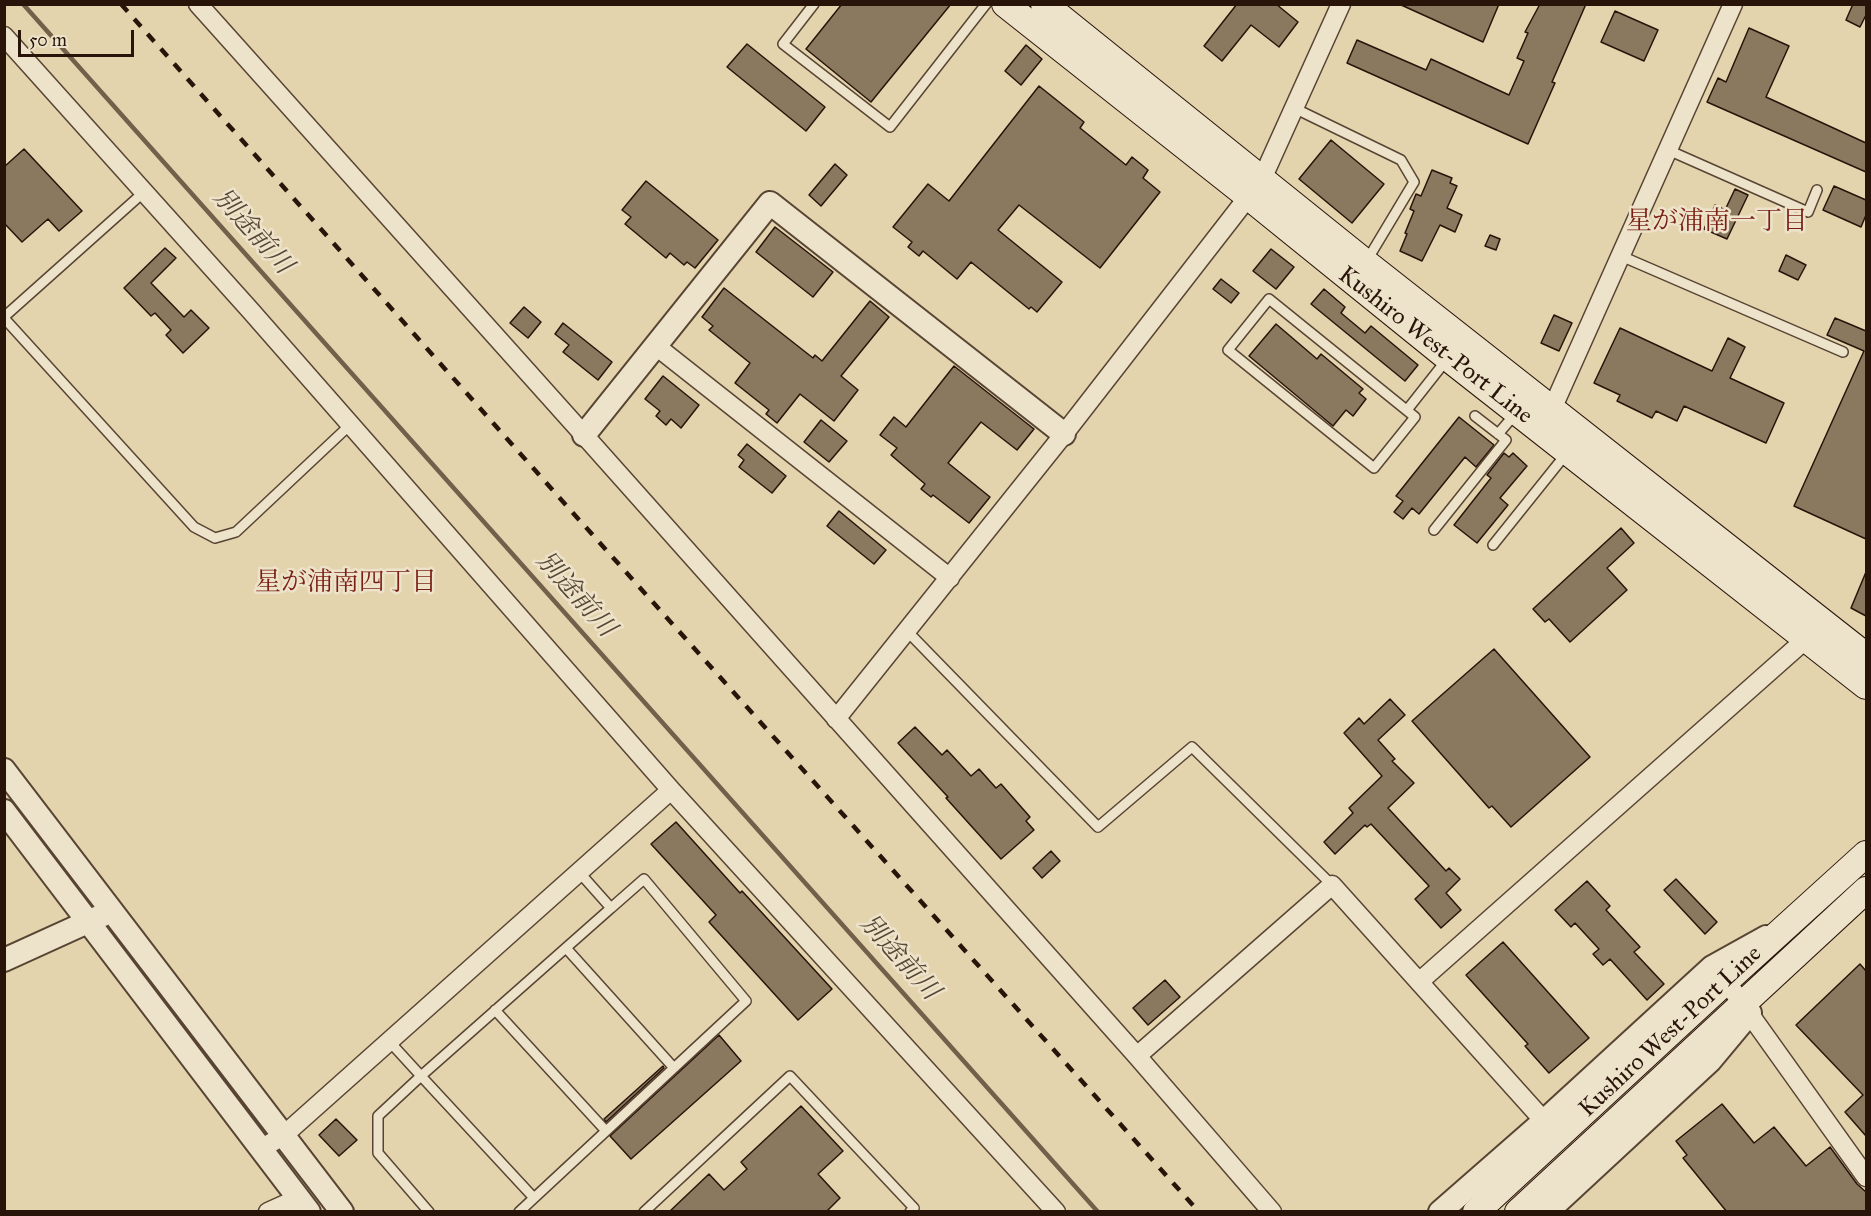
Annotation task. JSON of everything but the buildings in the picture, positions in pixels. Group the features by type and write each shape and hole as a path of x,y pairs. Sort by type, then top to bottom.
{"main road":[{"name":"Kushiro West-Port Line","path":"1005,4 1256,188 1366,263 1456,349"},
{"name":"Kushiro West-Port Line","path":"1050,6 1256,188 1456,349 1816,631 1866,686"},
{"name":"Kushiro West-Port Line","path":"1816,631 1866,656"},
{"name":"Kushiro West-Port Line","path":"1476,1212 1866,854"},
{"name":"Kushiro West-Port Line","path":"1518,1212 1746,1008 1866,890"}],"street":[{"path":"198,4 1137,1056 1272,1212"},
{"path":"836,719 1064,434 1256,188 1341,4"},
{"path":"1547,420 1733,4"},
{"path":"4,36 351,424 671,790 1056,1212"},
{"path":"584,435 770,203 1064,434"},
{"path":"656,346 950,578"},
{"path":"1419,982 1816,631"},
{"path":"4,770 342,1212"},
{"path":"261,1149 284,1135 671,790"},
{"path":"4,811 304,1205 268,1212"},
{"path":"1137,1056 1332,885 1544,1120"},
{"path":"4,960 112,910"},
{"path":"1440,1212 1712,967 1782,929"},
{"path":"1726,981 1866,1177"},
{"path":"1547,1212 1710,1061 1746,1008"}],"lane":[{"path":"814,4 783,44 890,128 986,4"},
{"path":"1294,108 1401,160 1414,182 1366,263"},
{"path":"1668,150 1808,212 1817,190"},
{"path":"144,192 4,317 194,527 215,538 236,532 351,424"},
{"path":"1621,256 1844,352"},
{"path":"1269,299 1407,410 1415,417 1374,468 1228,350 1269,299"},
{"path":"1407,410 1456,349"},
{"path":"1498,434 1525,402"},
{"path":"1434,530 1506,440 1475,416"},
{"path":"1493,545 1575,442"},
{"path":"907,631 1098,827 1192,747 1332,885"},
{"path":"579,872 610,908"},
{"path":"429,1212 378,1153 378,1116 644,879 746,1001 519,1212"},
{"path":"566,948 674,1068"},
{"path":"495,1010 606,1131"},
{"path":"389,1041 534,1198"},
{"path":"644,1212 790,1076 914,1208 910,1212"}],"waterway":[{"name":"別途前川","path":"23,4 1098,1212"}],"railway":[{"path":"121,4 1199,1212"}],"district":[{"name":"星が浦南一丁目","path":"1717,223"},
{"name":"星が浦南四丁目","path":"346,584"}]}
